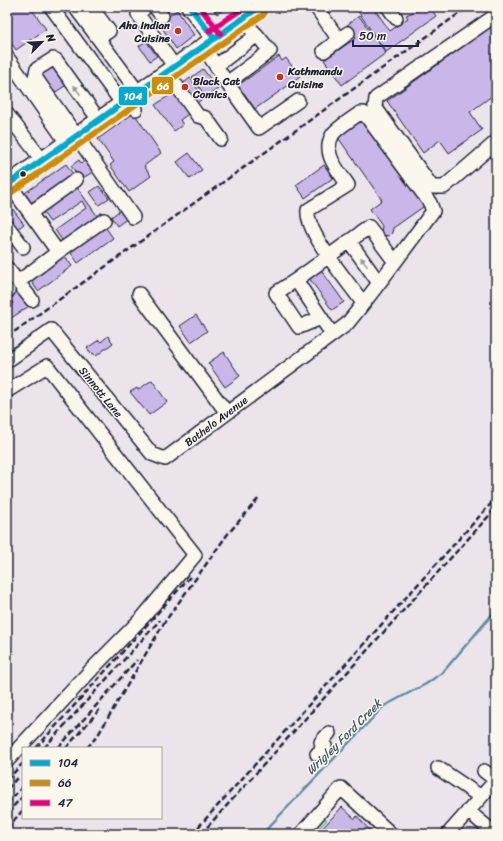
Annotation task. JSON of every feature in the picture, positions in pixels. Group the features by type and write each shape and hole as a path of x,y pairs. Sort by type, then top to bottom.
{"main road":[{"path":"190,7 208,42"},
{"path":"9,182 99,120 131,101 171,69 259,7"}],"street":[{"path":"51,7 131,101"},
{"path":"75,7 98,38 131,101"},
{"path":"91,7 109,31 98,38"},
{"path":"146,7 138,14 198,116 206,118 221,139"},
{"path":"316,7 344,37 324,51"},
{"path":"388,7 396,18"},
{"path":"496,15 376,98 375,107 432,187 444,187 496,142"},
{"path":"227,83 270,51 241,19"},
{"path":"216,66 257,35"},
{"path":"208,42 216,66 259,128 298,101"},
{"path":"7,56 75,137 136,215"},
{"path":"75,137 36,77 37,69 52,59 56,60 99,120"},
{"name":"Bothelo Avenue","path":"152,454 165,459 347,324 433,211 430,203 364,113 360,113 333,134 329,147 329,158 348,185 308,210 307,218 312,230 329,256"},
{"path":"7,114 42,160"},
{"path":"30,213 76,180"},
{"path":"9,182 58,252"},
{"path":"11,288 58,252 104,220"},
{"path":"7,226 23,247"},
{"path":"321,318 299,327 276,293 369,227 395,262"},
{"path":"349,241 379,283"},
{"path":"329,256 363,303"},
{"path":"7,268 11,288 32,300"},
{"path":"296,280 332,334"},
{"path":"139,294 227,413"},
{"name":"Sinnott Lane","path":"7,361 50,330 152,454"},
{"path":"7,391 47,366 195,555 144,616 93,668 7,761"},
{"path":"317,754 325,746 321,742 329,733"},
{"path":"438,768 481,797"},
{"path":"448,834 496,780 484,771"},
{"path":"301,834 341,788 392,834"},
{"path":"468,811 493,832"}],"green space":[{"path":"317,811 327,820 313,834 304,825"}],"building":[{"path":"7,7 30,7 46,29 16,50 7,37"},
{"path":"212,7 227,7 217,14"},
{"path":"355,7 373,7 390,31 408,18 406,15 418,10 416,7 430,7 436,16 386,52"},
{"path":"177,10 194,35 176,49 159,23"},
{"path":"359,16 386,53 342,85 324,60 356,38 347,25"},
{"path":"496,23 496,93 470,112 482,130 449,153 440,140 423,153 387,101"},
{"path":"146,41 157,56 150,61 139,46"},
{"path":"279,56 282,61 286,58 300,77 255,109 244,93 241,95 236,87"},
{"path":"54,64 68,84 51,95 38,76"},
{"path":"203,69 218,89 206,97 192,77"},
{"path":"190,78 204,98 194,105 180,86"},
{"path":"176,91 191,112 180,120 183,125 174,131 155,105"},
{"path":"134,113 161,153 144,166 151,176 129,192 110,165 114,162 98,139"},
{"path":"363,117 426,205 393,228 392,233 389,236 383,235 381,232 382,226 370,209 382,200 337,136"},
{"path":"189,153 202,170 190,179 177,162"},
{"path":"90,158 98,169 81,179 71,166 79,160 81,163"},
{"path":"66,164 73,174 31,203 25,193"},
{"path":"324,165 333,178 305,198 296,185"},
{"path":"76,186 98,217 64,243 55,230 86,208 82,201 50,222 41,210"},
{"path":"99,186 109,198 99,205 90,192"},
{"path":"12,208 24,224 16,230 7,218 7,211"},
{"path":"122,209 128,218 117,226 111,217"},
{"path":"104,225 113,238 78,263 69,250"},
{"path":"63,254 72,266 38,291 29,278"},
{"path":"321,270 344,302 332,310 309,278"},
{"path":"17,289 29,306 7,321 7,307 13,303 7,295"},
{"path":"196,315 207,331 191,342 180,326"},
{"path":"108,336 113,343 96,356 93,353 91,354 87,348 99,340 101,342"},
{"path":"224,352 240,376 225,387 208,363"},
{"path":"152,380 167,402 149,415 130,392 137,388 138,390"},
{"path":"342,807 355,819 357,816 373,834 317,834"}],"waterway":[{"name":"Wrigley Ford Creek","path":"262,834 384,706 426,684 443,672 496,610"}],"railway":[{"path":"7,337 468,7"},
{"path":"192,834 496,498"},
{"path":"88,747 98,735 164,623 227,535 258,499"},
{"path":"201,834 496,508"},
{"path":"37,747 190,577"},
{"path":"45,747 160,620"},
{"path":"59,747 137,660"},
{"path":"67,747 100,709"},
{"path":"7,780 22,764"},
{"path":"7,789 18,777"},
{"path":"7,804 22,787"},
{"path":"7,813 22,797"},
{"path":"7,828 22,811"}],"transit line":[{"name":"104","path":"190,7 214,38"},
{"name":"47","path":"200,7 220,33"},
{"name":"47","path":"209,31 245,7"},
{"name":"104","path":"7,185 259,7"},
{"name":"66","path":"12,192 264,14"}],"place":[{"name":"Aha Indian Cuisine","path":"178,31"},
{"name":"Kathmandu Cuisine","path":"280,77"},
{"name":"Black Cat Comics","path":"185,87"}]}
